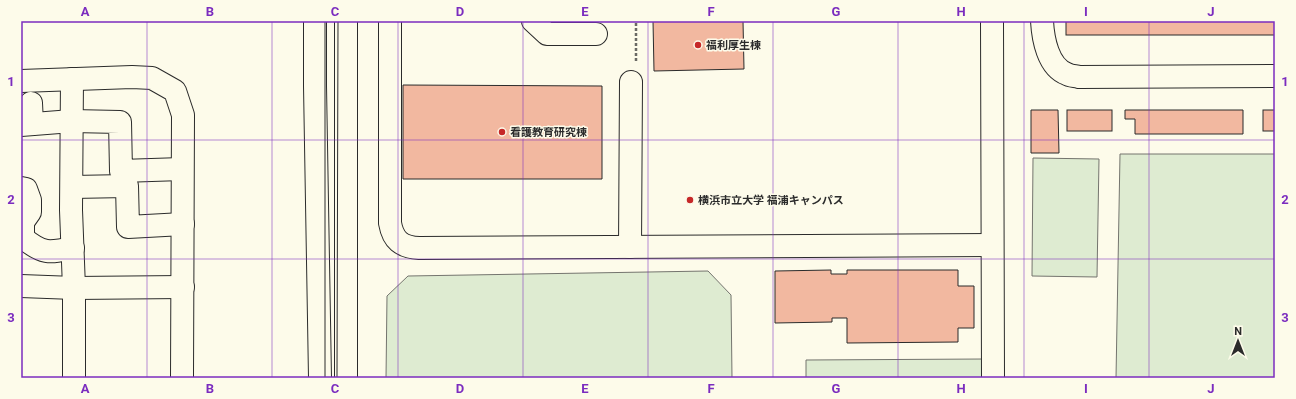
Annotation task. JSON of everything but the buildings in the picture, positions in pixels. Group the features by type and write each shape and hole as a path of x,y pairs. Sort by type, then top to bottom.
{"street":[{"path":"314,21 320,378"},
{"path":"346,21 346,378"},
{"path":"390,21 390,223 394,236 398,241 411,248 992,245"},
{"path":"533,21 547,34 596,34"},
{"path":"992,21 993,378"},
{"path":"1042,21 1046,46 1053,64 1065,74 1079,77 1275,76"},
{"path":"21,80 132,77 152,78 175,91 182,115 182,378"},
{"path":"72,79 71,210 74,288 74,378"},
{"path":"630,247 631,82"},
{"path":"31,102 27,124 72,121 120,122 121,171 182,169"},
{"path":"72,187 127,186 128,227 183,224"},
{"path":"21,188 26,189 30,200 30,212 23,222 23,238 35,248 52,252 73,248"},
{"path":"21,286 74,288 183,287"}],"path":[{"path":"631,82 636,72 636,21"}],"green space":[{"path":"1120,154 1275,154 1275,378 1116,378"},
{"path":"1033,158 1099,159 1097,277 1032,276"},
{"path":"708,271 731,295 732,378 386,378 387,296 408,276"},
{"path":"983,359 983,378 806,378 806,360"}],"tram line":[{"path":"325,21 325,378"},
{"path":"337,378 338,21"}],"place":[{"name":"福利厚生棟","path":"698,45"},
{"name":"看護教育研究棟","path":"502,132"},
{"name":"横浜市立大学 福浦キャンパス","path":"690,200"}]}
